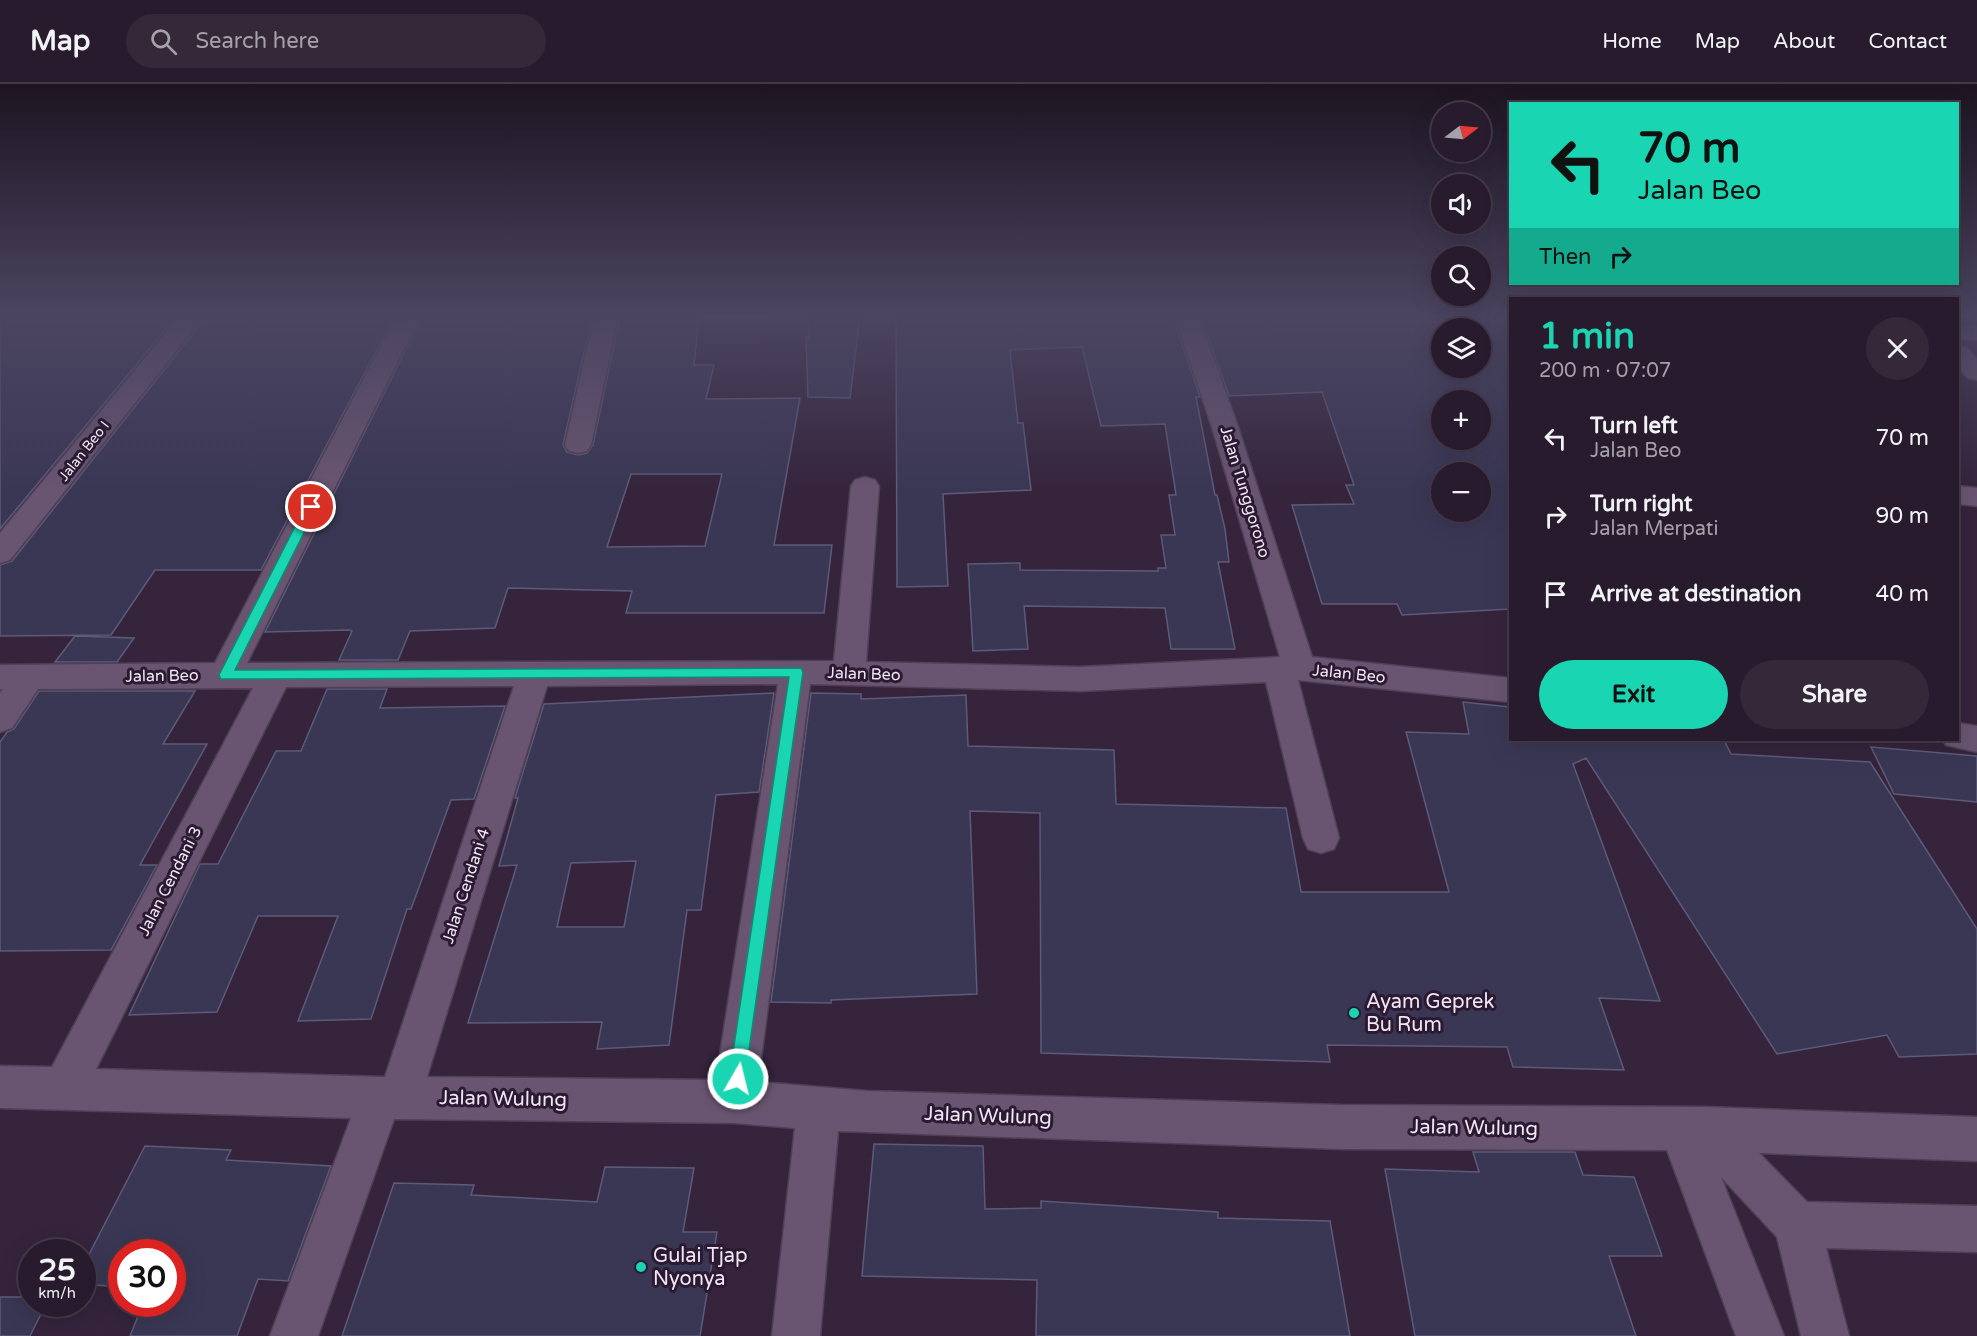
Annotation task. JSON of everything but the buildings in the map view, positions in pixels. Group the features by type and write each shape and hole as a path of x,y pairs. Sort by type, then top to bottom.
{"street":[{"name":"Jalan Beo I","path":"0,553 144,375"},
{"path":"225,675 378,375"},
{"path":"578,445 593,375"},
{"name":"Jalan Tunggorono","path":"1207,375 1225,427 1289,669 1321,838"},
{"path":"849,674 865,486"},
{"path":"1959,495 1977,496"},
{"name":"Jalan Beo","path":"14,677 796,672 1080,679 1289,669 1509,690"},
{"path":"734,1102 796,672"},
{"name":"Jalan Cendani 3","path":"64,1088 276,675"},
{"name":"Jalan Cendani 4","path":"294,1336 390,1098 534,675"},
{"path":"0,719 14,677"},
{"path":"1959,736 1977,739"},
{"name":"Jalan Wulung","path":"0,1087 390,1098 734,1102 867,1112 1318,1126 1694,1130 1977,1139"},
{"path":"796,1336 819,1107"},
{"path":"1694,1130 1797,1225 1825,1336"},
{"path":"1694,1130 1760,1336"},
{"path":"1797,1225 1977,1229"}],"place":[{"name":"Ayam Geprek Bu Rum","path":"1354,1013"},
{"name":"Gulai Tjap Nyonya","path":"641,1267"}],"route":[{"path":"311,507 225,675 796,672 738,1079"}]}
